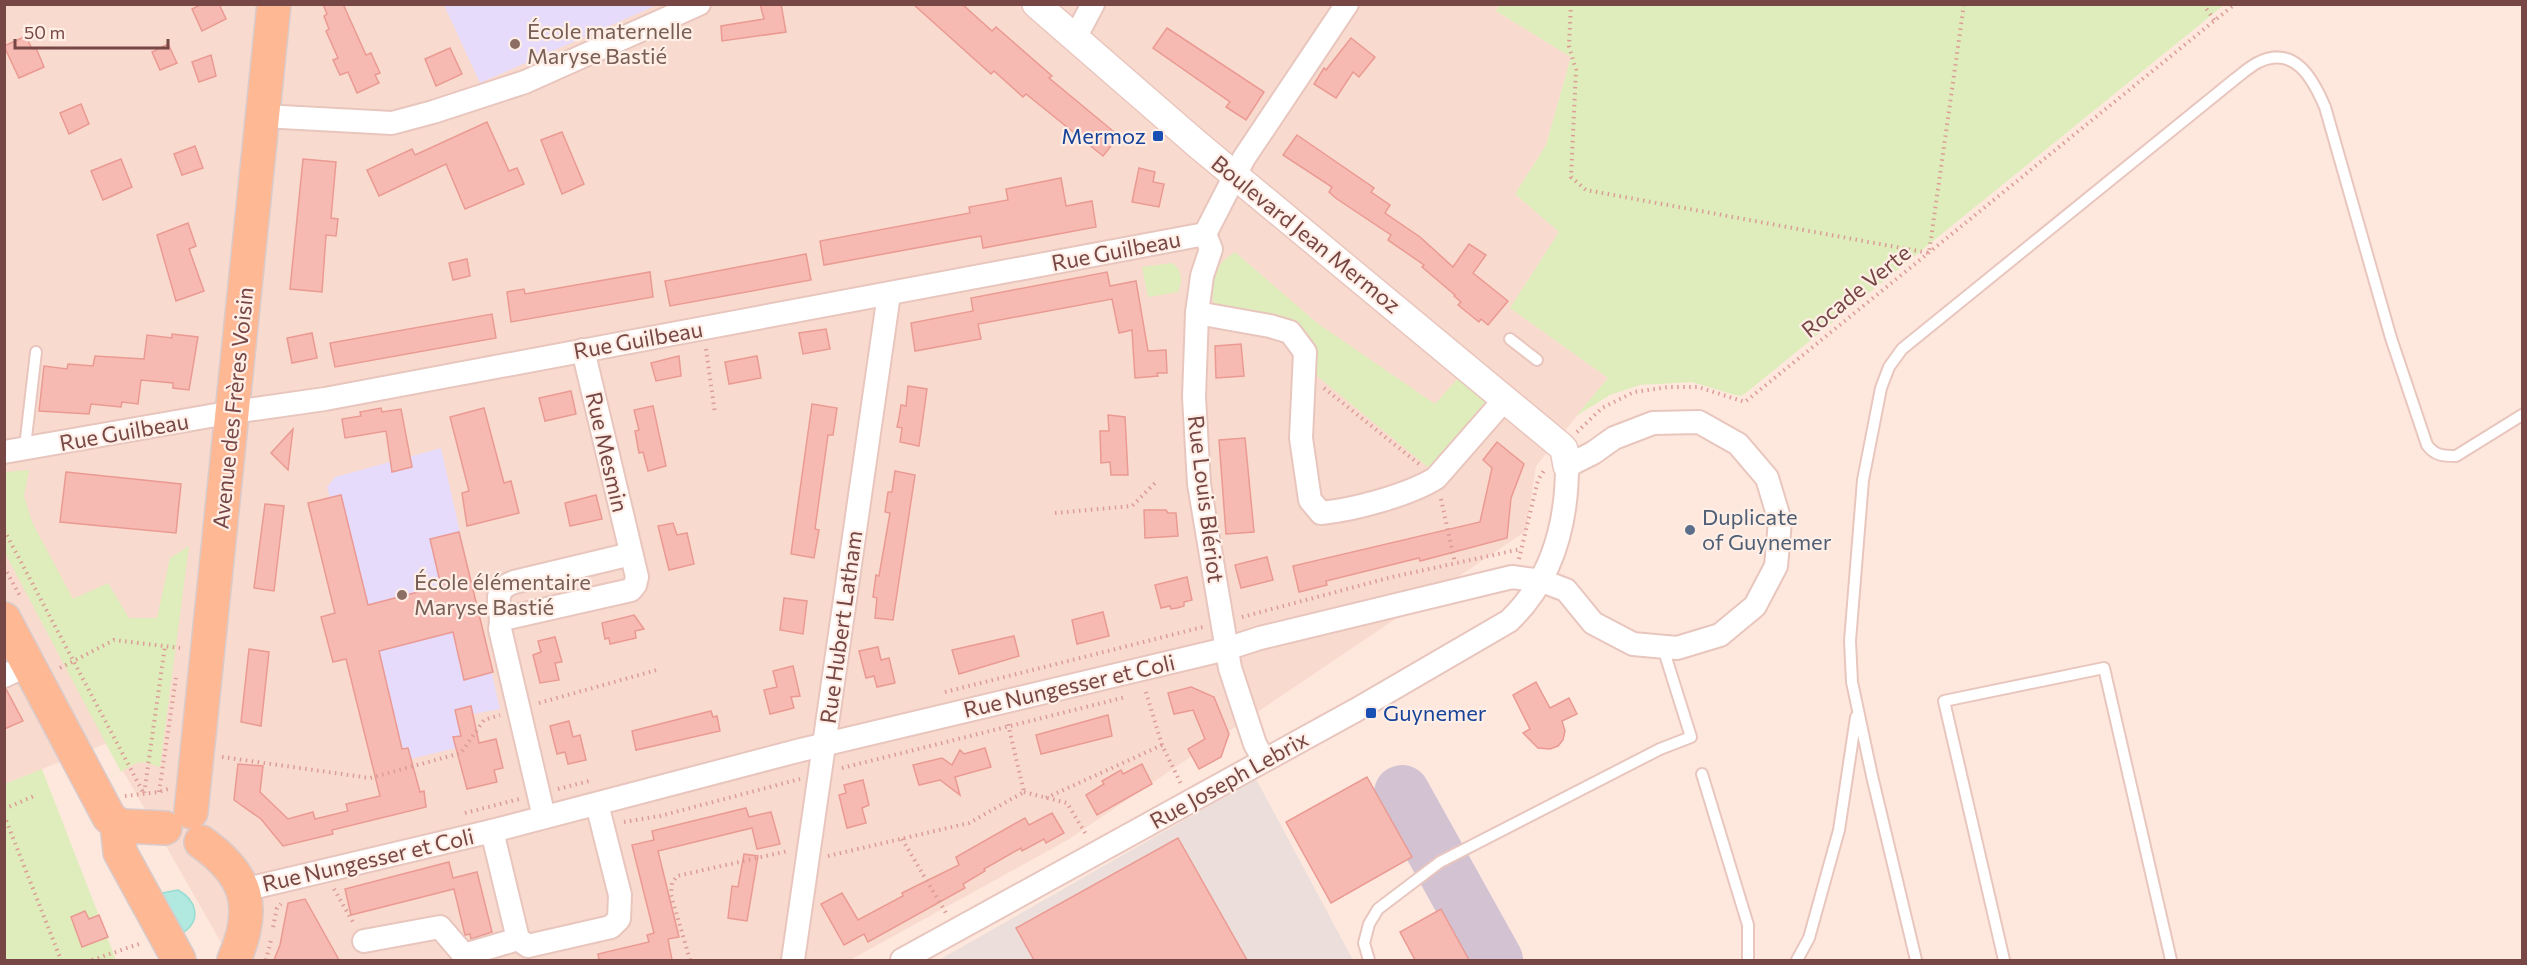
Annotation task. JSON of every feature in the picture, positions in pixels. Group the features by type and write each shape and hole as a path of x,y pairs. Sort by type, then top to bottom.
{"main road":[{"name":"Avenue des Frères Voisin","path":"186,827 233,412 274,4"},
{"path":"4,619 109,817 117,824 132,828 186,827 227,862 243,890 247,916 244,934 234,960"},
{"path":"117,824 120,852 172,947"}],"street":[{"path":"263,116 392,123 525,82 699,4"},
{"name":"Boulevard Jean Mermoz","path":"1036,4 1235,176 1506,398 1564,456"},
{"path":"1075,38 1093,4"},
{"name":"Rue Guilbeau","path":"4,452 233,412 325,399 1205,234 1244,158 1347,4"},
{"name":"Rue Louis Blériot","path":"1205,234 1210,249 1202,276 1197,313 1195,441 1206,535 1223,619 1226,649 1255,744 1264,760"},
{"name":"Rue Hubert Latham","path":"793,960 889,294"},
{"path":"1197,313 1270,326 1290,332 1305,352 1302,438 1310,500 1321,513 1340,511 1423,486 1436,478 1506,398"},
{"name":"Rue Mesmin","path":"503,619 631,590 635,585 637,577 583,350"},
{"name":"Rue Nungesser et Coli","path":"243,890 492,831 824,746 1512,577 1542,581 1566,590 1593,623 1633,644 1663,648 1677,648 1720,634 1755,606 1776,566 1780,521 1767,478 1738,444 1699,422 1653,423 1614,438 1593,453 1564,456"},
{"name":"Rue Joseph Lebrix","path":"902,960 1356,710 1509,621 1528,603 1542,581 1562,519 1567,491 1564,456"},
{"path":"544,817 500,629 503,619 498,600 503,586 631,554"},
{"path":"364,941 440,927 464,955 518,939 528,946 611,927 619,919 620,895 597,804"},
{"name":"Rue Nungesser et Coli","path":"492,831 518,939"}],"lane":[{"path":"1916,960 1852,682 1850,641 1863,480 1881,388 1889,367 1902,349 2258,62 2282,58 2302,67 2314,82 2325,107 2391,338 2427,445 2432,452 2445,456 2457,456 2523,415"},
{"path":"1510,339 1537,360"},
{"path":"27,448 26,438 36,352"},
{"path":"1369,960 1364,943 1369,924 1378,909 1448,856 1660,749 1691,737 1663,648"},
{"path":"2004,960 1944,701 2104,668 2171,960"},
{"path":"1797,960 1809,938 1839,830 1858,709"},
{"path":"1702,774 1748,925 1748,960"}],"path":[{"path":"1571,4 1569,46 1576,70 1571,177 1586,190 1929,253 1964,4"},
{"path":"2203,4 2215,21"},
{"name":"Rocade Verte","path":"1521,549 1538,480 1564,456 1602,408 1634,392 1669,387 1698,387 1745,402 2235,4"},
{"path":"703,328 715,414"},
{"path":"1305,373 1436,478 1455,563"},
{"path":"1055,513 1132,506 1156,482"},
{"path":"4,530 144,794 165,646"},
{"path":"31,669 74,660 114,640 180,648"},
{"path":"220,757 370,778 460,753 484,720 657,670"},
{"path":"1146,692 1162,745 1190,801"},
{"path":"1009,726 1024,792"},
{"path":"1046,798 1162,745"},
{"path":"690,960 671,895 672,883 677,876 902,839 969,823 1024,792 1067,803 1096,853"},
{"path":"4,809 34,796"},
{"path":"4,815 61,960"},
{"path":"902,839 957,930"},
{"path":"329,880 364,941"},
{"path":"266,960 277,908 285,899"},
{"path":"92,960 172,947"}],"shaded area":[{"path":"1499,4 1496,11 1571,57 1546,145 1515,194 1559,232 1510,308 1608,378 1536,466 1526,531 1066,841 850,960 231,960 107,743 5,784 5,5"},
{"name":"École maternelle Maryse Bastié","path":"444,5 657,5 480,83"},
{"name":"École élémentaire Maryse Bastié","path":"441,448 500,709 473,714 460,747 373,768 346,659 333,662 321,617 335,612 308,503 330,498 327,487 335,477"},
{"path":"1256,779 1353,960 939,960"}],"green space":[{"path":"1499,4 2224,5 1741,396 1692,382 1640,385 1610,395 1576,416 1608,378 1510,308 1559,232 1515,194 1546,145 1571,57 1496,11"},
{"path":"1235,252 1317,323 1435,404 1460,376 1485,398 1485,407 1440,464 1436,461 1429,468 1311,371 1309,343 1299,327 1292,323 1217,308 1212,293 1215,275 1221,263"},
{"path":"1172,263 1181,276 1178,292 1148,297 1142,267"},
{"path":"29,470 24,496 32,522 73,599 108,583 129,618 157,618 170,558 189,546 160,767 139,763 121,772 5,553 5,472"},
{"path":"42,769 116,960 5,960 5,784"}],"water":[{"path":"178,890 189,899 195,910 190,927 184,932 162,893"}],"building":[{"path":"202,4 219,4 226,19 202,31 192,9"},
{"path":"323,4 343,4 366,55 371,53 380,73 375,75 379,83 357,93 348,72 340,75 333,60 338,58 326,31 329,29 324,16 327,14"},
{"path":"760,4 781,4 786,32 722,41 721,26 764,19"},
{"path":"913,4 962,4 992,31 996,27 1052,76 1049,78 1119,136 1103,156 1026,94 1023,97 994,71 991,74"},
{"path":"1167,28 1264,92 1246,120 1226,107 1230,102 1153,48"},
{"path":"26,36 32,49 36,48 44,67 19,78 4,46"},
{"path":"1351,38 1375,57 1359,77 1353,72 1336,98 1314,84 1324,68 1326,70"},
{"path":"168,44 177,63 160,70 152,52"},
{"path":"450,48 462,74 436,86 425,59"},
{"path":"211,55 216,76 199,82 192,62"},
{"path":"81,104 89,124 69,134 60,113"},
{"path":"487,122 509,171 517,168 524,184 465,209 446,164 379,196 367,170 412,149 415,155"},
{"path":"562,132 584,184 562,194 541,140"},
{"path":"1297,135 1374,188 1371,192 1390,205 1385,213 1420,237 1453,267 1469,244 1486,255 1473,273 1508,301 1488,325 1481,319 1479,322 1458,305 1461,302 1422,267 1424,265 1388,240 1391,235 1337,199 1329,192 1332,187 1283,155"},
{"path":"195,146 203,168 182,175 174,154"},
{"path":"121,159 132,187 103,200 91,171"},
{"path":"303,159 336,162 331,218 338,219 336,236 326,235 322,292 290,289"},
{"path":"1139,168 1155,172 1153,182 1164,184 1159,207 1132,202"},
{"path":"1061,178 1066,206 1092,201 1096,227 983,248 981,236 824,265 820,241 970,213 969,207 1008,200 1006,189"},
{"path":"188,223 196,246 189,249 204,291 176,301 157,235"},
{"path":"806,254 811,280 670,306 665,281"},
{"path":"467,259 470,276 453,280 449,263"},
{"path":"650,272 653,297 511,322 507,292 524,289 525,294"},
{"path":"1107,272 1110,286 1136,281 1148,351 1166,350 1167,373 1135,378 1132,330 1119,333 1112,299 978,324 981,339 915,351 911,323 973,311 971,298"},
{"path":"492,314 496,338 335,367 330,343"},
{"path":"826,329 830,349 803,354 799,333"},
{"path":"312,333 317,358 292,363 287,338"},
{"path":"172,334 198,337 189,390 173,388 173,383 141,380 138,404 122,402 121,407 91,404 89,414 39,411 44,366 67,369 68,364 93,366 95,356 144,359 147,335 172,338"},
{"path":"1241,344 1244,376 1216,378 1215,346"},
{"path":"679,356 681,376 656,381 651,363"},
{"path":"757,356 761,378 729,384 725,362"},
{"path":"908,386 927,389 919,446 900,442 902,428 897,427 901,405 906,406"},
{"path":"571,391 576,414 545,421 539,398"},
{"path":"812,404 837,408 833,435 828,435 815,529 819,530 814,558 791,554"},
{"path":"653,406 666,466 648,471 643,452 639,453 635,431 639,430 634,410"},
{"path":"381,408 382,412 401,409 412,467 392,472 386,431 345,438 342,419 361,416 360,412"},
{"path":"484,408 504,483 511,481 519,513 467,526 462,493 469,491 450,417"},
{"path":"1108,415 1125,417 1128,475 1111,475 1110,462 1101,463 1100,431 1109,431"},
{"path":"293,429 288,470 271,453"},
{"path":"1245,438 1254,532 1226,534 1219,440"},
{"path":"1497,442 1524,464 1511,498 1507,538 1420,561 1419,558 1326,581 1327,585 1299,592 1293,566 1480,522 1492,468 1483,460"},
{"path":"895,471 915,475 893,620 875,618 877,598 873,597 890,513 885,512 888,492 892,492"},
{"path":"66,472 181,484 176,533 60,522"},
{"path":"341,495 368,605 441,586 430,539 459,532 493,672 464,680 453,632 379,651 402,749 408,748 420,792 424,791 426,807 332,830 333,834 283,846 261,819 234,800 238,764 263,766 260,792 288,819 313,812 315,819 348,811 346,804 380,796 346,659 333,662 321,617 335,613 308,503"},
{"path":"596,495 602,519 570,526 565,503"},
{"path":"265,504 284,506 274,591 254,588"},
{"path":"1144,510 1166,510 1168,513 1176,513 1178,536 1145,538"},
{"path":"673,523 677,535 687,533 694,564 669,570 658,526"},
{"path":"1267,557 1273,580 1241,588 1235,565"},
{"path":"1187,577 1192,600 1184,602 1184,606 1177,608 1171,609 1170,606 1161,608 1155,585"},
{"path":"784,598 807,601 803,634 780,630"},
{"path":"1103,612 1109,636 1077,644 1072,620"},
{"path":"634,615 644,629 635,631 636,638 610,644 609,638 605,639 602,623"},
{"path":"1014,636 1019,656 959,674 952,650"},
{"path":"555,637 562,662 555,663 559,680 540,683 533,655 541,652 538,641"},
{"path":"878,647 881,660 889,658 895,683 877,687 874,676 866,678 859,651"},
{"path":"249,649 269,652 261,726 241,722"},
{"path":"793,666 800,696 791,697 794,708 770,714 764,690 777,687 773,671"},
{"path":"1536,682 1550,708 1569,698 1577,714 1562,721 1565,731 1563,740 1558,746 1550,749 1538,748 1523,733 1530,729 1513,695"},
{"path":"1191,687 1214,697 1229,734 1221,757 1199,769 1188,749 1205,739 1193,710 1174,714 1168,693"},
{"path":"4,689 23,721 4,729"},
{"path":"471,706 479,743 496,739 503,768 494,770 497,782 467,789 453,737 461,736 455,710"},
{"path":"711,711 713,717 717,716 720,731 636,750 632,731"},
{"path":"1108,715 1112,736 1041,754 1036,735"},
{"path":"569,721 573,737 580,735 586,760 568,764 565,752 557,754 550,726"},
{"path":"985,748 991,767 955,777 960,795 940,780 919,785 913,765 942,758 952,765 960,750 964,754"},
{"path":"1142,764 1152,784 1097,815 1086,795 1104,784 1102,781 1121,770 1123,774"},
{"path":"1367,777 1412,857 1331,903 1286,822"},
{"path":"863,780 869,805 862,808 866,823 847,828 839,795 846,793 844,785"},
{"path":"746,808 749,817 771,812 780,844 757,849 752,828 658,851 679,937 668,939 672,960 599,960 598,954 649,942 647,935 654,933 632,845 654,840 652,831"},
{"path":"1052,813 1064,833 1046,843 1044,839 1022,851 1021,848 963,884 965,888 868,942 864,934 844,945 821,904 842,893 858,920 903,896 902,893 959,865 956,857 1025,818 1029,825"},
{"path":"1178,838 1247,960 1034,960 1016,928"},
{"path":"744,854 758,856 747,921 728,918 732,886 738,887"},
{"path":"449,862 453,878 477,872 492,932 471,939 470,934 465,935 454,889 351,915 345,889"},
{"path":"305,899 339,960 274,960 280,945 288,903"},
{"path":"1441,909 1469,960 1415,960 1400,932"},
{"path":"85,911 89,919 99,915 108,937 82,947 71,917"}],"taxiway":[{"path":"1402,793 1495,960"}],"place":[{"name":"École maternelle Maryse Bastié","path":"515,44"},
{"name":"Mermoz","path":"1158,136"},
{"name":"Duplicate of Guynemer","path":"1690,530"},
{"name":"École élémentaire Maryse Bastié","path":"402,595"},
{"name":"Guynemer","path":"1371,713"}]}
